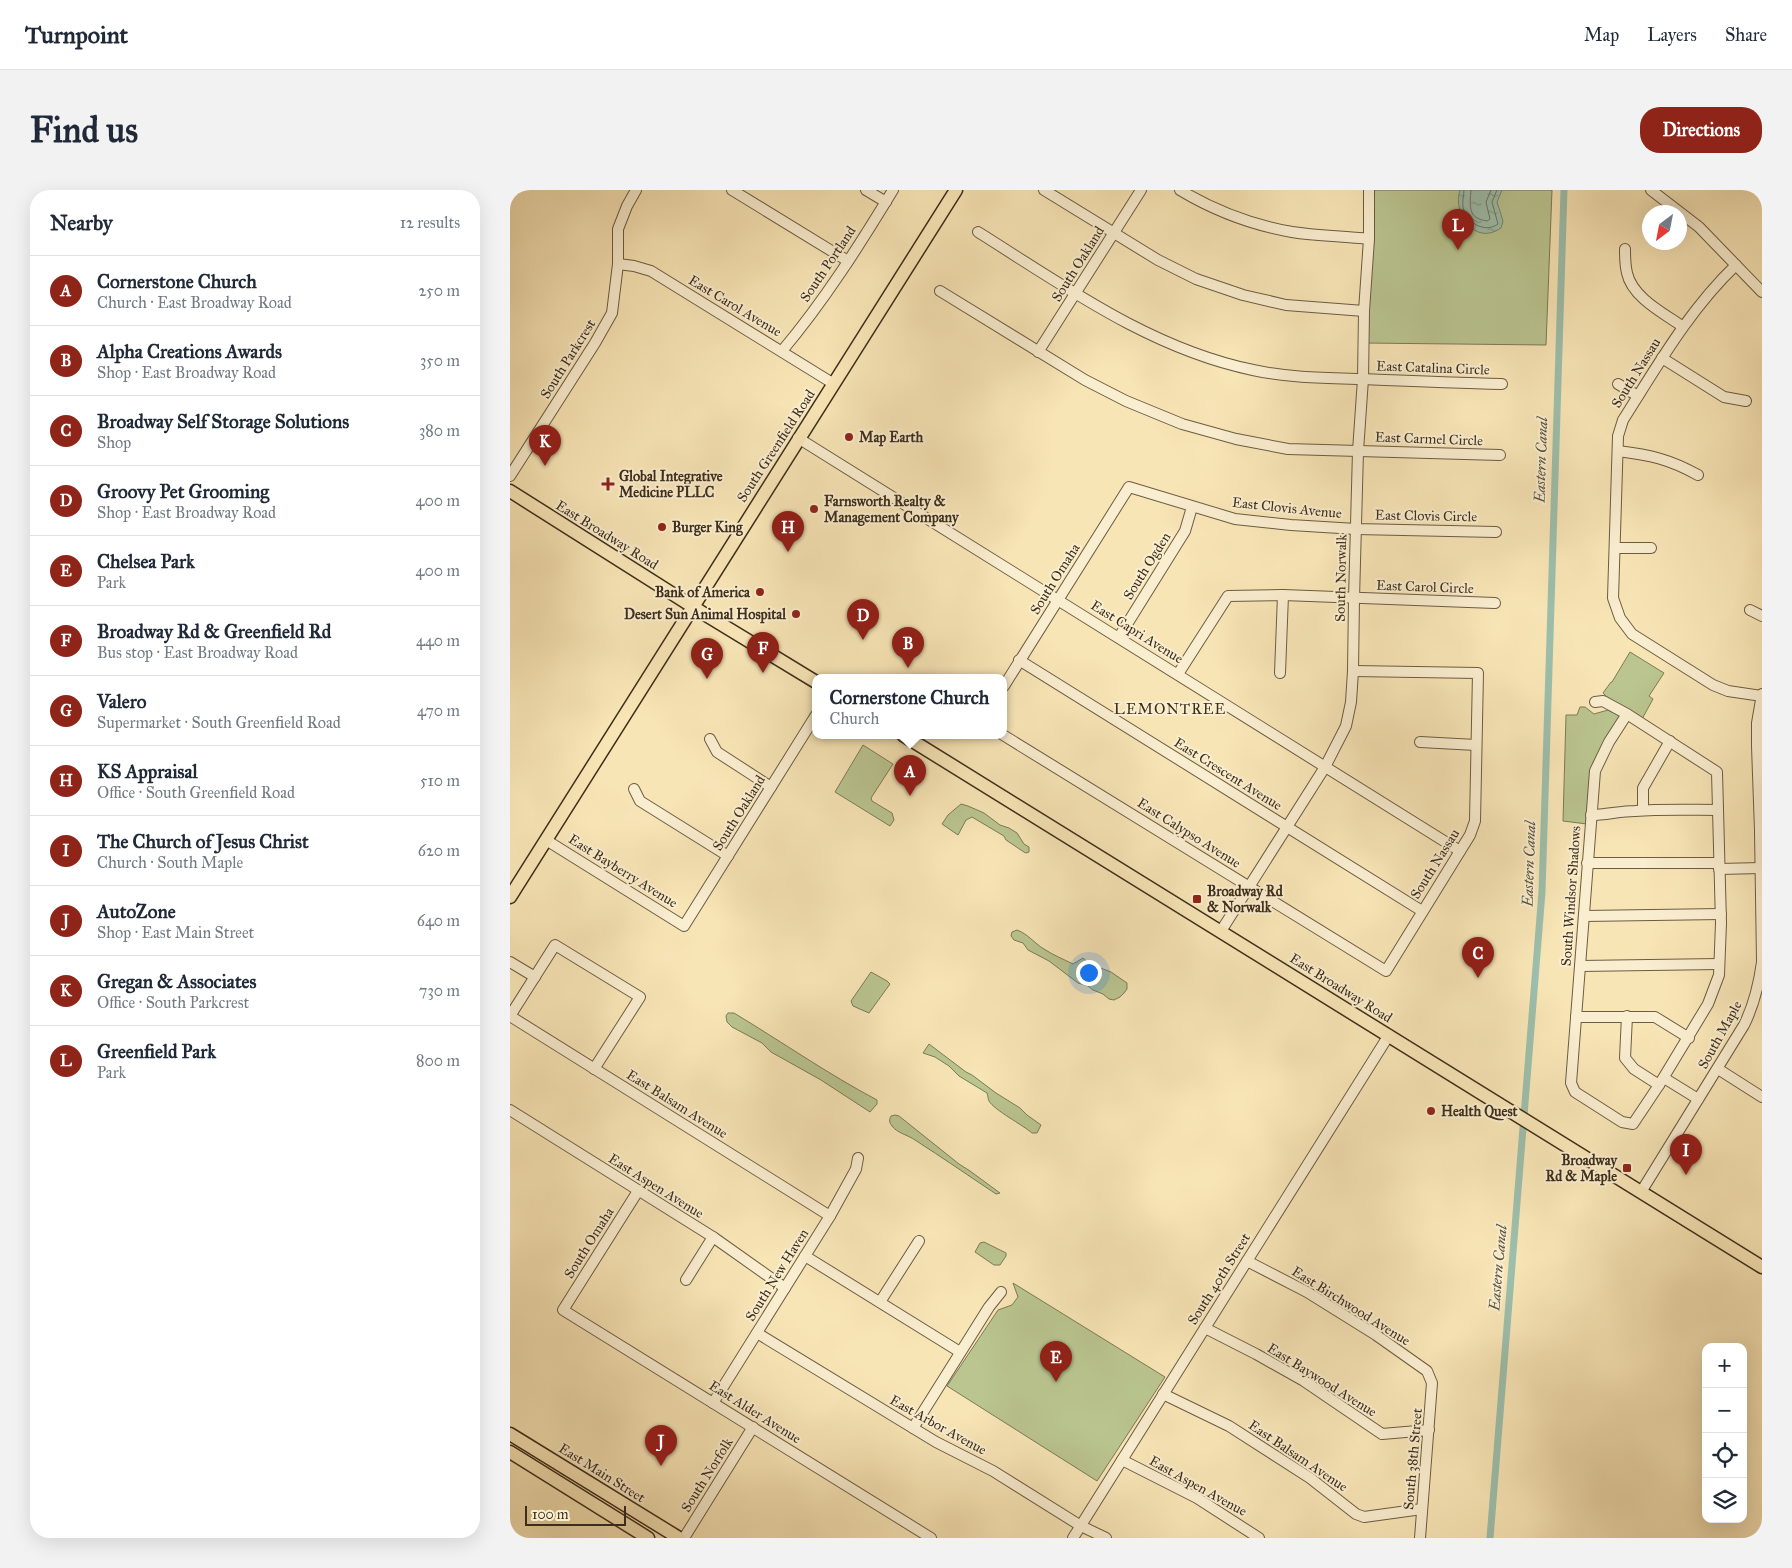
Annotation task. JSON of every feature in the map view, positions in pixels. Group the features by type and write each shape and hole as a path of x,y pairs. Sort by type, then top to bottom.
{"main road":[{"name":"South Greenfield Road","path":"510,897 956,190"},
{"name":"East Broadway Road","path":"510,491 812,680"},
{"name":"East Broadway Road","path":"909,739 1762,1267"},
{"name":"East Main Street","path":"510,1434 679,1538"},
{"path":"510,1452 648,1538"}],"street":[{"name":"South Parkcrest","path":"510,476 606,326 612,313 618,264 618,228 636,190"},
{"path":"732,190 848,261"},
{"path":"866,190 886,202"},
{"name":"South Portland","path":"782,351 809,319 893,190"},
{"path":"1044,190 1158,260 1196,279 1242,295 1286,305 1364,310"},
{"name":"South Oakland","path":"1038,352 1141,190"},
{"path":"1180,190 1221,212 1256,224 1293,232 1369,239"},
{"name":"South Norwalk","path":"1221,931 1325,767 1346,726 1351,702 1358,451 1369,239 1369,190"},
{"path":"1651,190 1699,227 1762,292"},
{"path":"978,232 1076,293"},
{"path":"1625,249 1627,274 1636,291 1682,326"},
{"name":"East Carol Avenue","path":"618,264 651,271 834,384"},
{"name":"South Nassau","path":"1736,265 1713,287 1682,326 1623,420 1618,436 1613,598 1620,618 1632,634 1713,685 1728,691 1762,695"},
{"path":"940,292 1038,352"},
{"name":"East Catalina Circle","path":"1076,293 1128,324 1163,340 1252,370 1293,377 1502,384"},
{"name":"East Carmel Circle","path":"1038,352 1126,401 1182,424 1236,439 1288,449 1500,455"},
{"path":"1662,358 1724,397 1746,401"},
{"path":"1618,384 1638,396"},
{"name":"East Capri Avenue","path":"798,438 1460,851"},
{"path":"1618,451 1654,456 1681,465 1698,475"},
{"name":"South Omaha","path":"1007,681 1129,487"},
{"name":"East Clovis Avenue","path":"1129,487 1235,519 1356,529"},
{"name":"South Ogden","path":"1119,637 1186,531 1192,507"},
{"name":"East Clovis Circle","path":"1356,529 1496,532"},
{"path":"1615,548 1651,548"},
{"path":"1280,673 1283,595"},
{"path":"1178,674 1228,596 1283,595 1354,599"},
{"name":"East Carol Circle","path":"1354,599 1495,603"},
{"path":"1750,610 1762,616"},
{"name":"East Crescent Avenue","path":"1019,660 1422,911"},
{"name":"South Nassau","path":"1353,671 1478,673 1475,821 1470,835 1386,971"},
{"name":"South Maple","path":"1641,1192 1718,1069 1744,1025 1759,994 1762,962 1762,916 1758,723 1762,695"},
{"path":"1595,702 1604,701 1627,714 1717,772 1720,914 1719,975 1712,996 1662,1082"},
{"name":"South Windsor Shadows","path":"1627,714 1609,742 1595,771 1570,1083 1575,1092 1622,1122 1633,1124 1662,1082"},
{"name":"South Oakland","path":"684,926 812,722"},
{"name":"East Calypso Avenue","path":"1007,737 1386,971"},
{"path":"710,739 717,752 772,787"},
{"path":"1643,810 1643,788 1670,741"},
{"path":"1420,742 1476,745"},
{"path":"634,789 640,800 728,856"},
{"path":"1591,815 1643,810 1718,810"},
{"name":"East Bayberry Avenue","path":"546,840 684,926"},
{"path":"1588,863 1760,868"},
{"path":"1584,916 1720,914"},
{"path":"510,1016 555,945 640,997 594,1068"},
{"path":"510,962 535,977"},
{"path":"1580,966 1719,964"},
{"name":"East Balsam Avenue","path":"510,1016 830,1216"},
{"path":"1576,1017 1627,1016 1655,1018 1689,1038"},
{"path":"1627,1016 1625,1058 1634,1069 1698,1099"},
{"name":"South 40th Street","path":"1073,1538 1389,1035"},
{"path":"1718,1069 1762,1097"},
{"name":"East Aspen Avenue","path":"510,1110 713,1237 785,1288"},
{"name":"South New Haven","path":"713,1403 830,1216 856,1169 858,1158"},
{"name":"South Omaha","path":"563,1310 638,1191"},
{"path":"686,1280 713,1237"},
{"path":"880,1302 919,1241"},
{"path":"805,1256 960,1352"},
{"name":"East Birchwood Avenue","path":"1247,1261 1307,1292 1376,1335 1427,1371 1432,1383"},
{"path":"912,1428 991,1303 1001,1292"},
{"name":"East Alder Avenue","path":"563,1310 931,1538"},
{"name":"East Baywood Avenue","path":"1205,1328 1256,1354 1304,1382 1382,1434 1429,1430"},
{"name":"East Arbor Avenue","path":"757,1333 912,1428 993,1471 1080,1526 1106,1538"},
{"name":"South 38th Street","path":"1420,1538 1432,1383"},
{"name":"East Balsam Avenue","path":"1163,1394 1238,1431 1310,1478 1356,1514 1364,1517 1422,1508"},
{"name":"South Norfolk","path":"684,1538 753,1427"},
{"name":"East Aspen Avenue","path":"1122,1460 1197,1498 1259,1538"}],"green space":[{"path":"1369,190 1552,190 1546,345 1363,343"},
{"path":"1630,652 1664,673 1649,696 1653,699 1642,719 1603,693"},
{"path":"1580,707 1585,707 1594,714 1608,710 1620,716 1596,758 1587,824 1563,821 1566,715 1577,715"},
{"path":"863,745 893,764 871,798 872,801 892,813 894,820 890,826 835,792"},
{"path":"961,804 984,813 1000,825 1017,833 1024,844 1029,847 1029,852 1024,852 1006,840 1004,836 972,817 966,820 958,835 942,824 948,815"},
{"path":"1017,930 1040,947 1073,964 1083,958 1090,964 1111,972 1127,983 1127,989 1120,997 1114,1000 1088,986 1078,983 1049,961 1028,950 1023,943 1014,940 1011,936 1012,932"},
{"path":"871,972 890,984 869,1013 853,1006 851,1001"},
{"path":"728,1013 734,1013 823,1069 877,1100 877,1104 870,1112 821,1080 771,1052 762,1043 732,1027 727,1022 726,1016"},
{"path":"929,1044 1041,1125 1037,1133 1032,1133 997,1109 989,1101 987,1093 959,1076 949,1066 935,1057 923,1053"},
{"path":"891,1116 899,1116 959,1164 1000,1193 996,1194 897,1130 890,1123"},
{"path":"984,1242 1006,1253 1000,1265 994,1265 975,1252 980,1243"},
{"path":"1013,1283 1165,1377 1097,1481 947,1386 998,1310 1012,1305 1018,1297"}],"water":[{"path":"1460,190 1502,190 1497,202 1503,221 1501,228 1492,233 1483,233 1468,225 1460,209 1458,200"}],"waterway":[{"name":"Eastern Canal","path":"1490,1538 1542,892 1564,190"}],"place":[{"name":"Greenfield Park","path":"1458,250"},
{"name":"Map Earth","path":"849,437"},
{"name":"Gregan & Associates","path":"545,466"},
{"name":"Global Integrative Medicine PLLC","path":"608,484"},
{"name":"Farnsworth Realty & Management Company","path":"814,509"},
{"name":"Burger King","path":"662,527"},
{"name":"KS Appraisal","path":"788,552"},
{"name":"Bank of America","path":"760,592"},
{"name":"Desert Sun Animal Hospital","path":"796,614"},
{"name":"Groovy Pet Grooming","path":"863,640"},
{"name":"Alpha Creations Awards","path":"908,668"},
{"name":"Broadway Rd & Greenfield Rd","path":"763,673"},
{"name":"Valero","path":"707,679"},
{"name":"Cornerstone Church","path":"910,796"},
{"name":"Broadway Rd & Norwalk","path":"1197,899"},
{"name":"Broadway Self Storage Solutions","path":"1478,978"},
{"name":"Health Quest","path":"1431,1111"},
{"name":"Broadway Rd & Maple","path":"1627,1168"},
{"name":"The Church of Jesus Christ","path":"1686,1175"},
{"name":"Chelsea Park","path":"1056,1382"},
{"name":"AutoZone","path":"661,1466"}],"district":[{"name":"LEMONTREE","path":"1170,709"}]}
